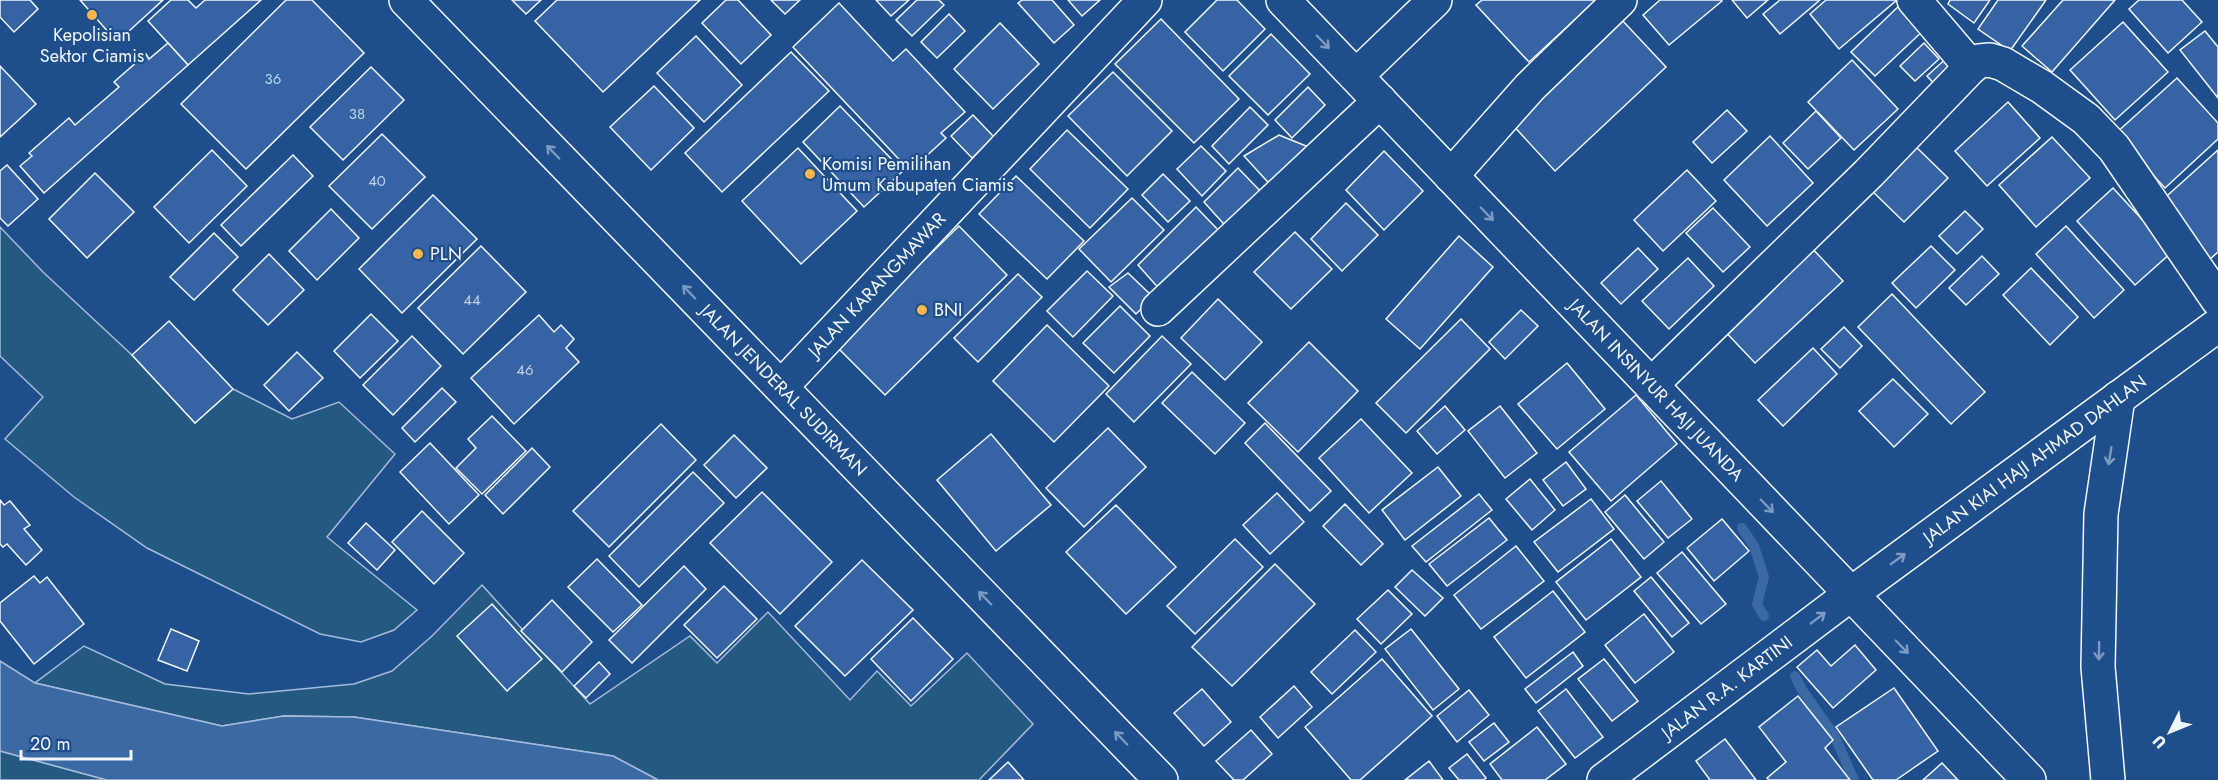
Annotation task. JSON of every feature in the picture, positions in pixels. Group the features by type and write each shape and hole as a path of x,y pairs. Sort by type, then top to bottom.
{"main road":[{"name":"JALAN JENDERAL SUDIRMAN","path":"406,0 1161,780"},
{"name":"JALAN KARANGMAWAR","path":"781,387 1145,0"},
{"name":"JALAN INSINYUR HAJI JUANDA","path":"1283,0 2029,780"},
{"path":"1356,76 1435,0"},
{"path":"1451,176 1530,87 1620,0"},
{"path":"1914,0 1971,67"},
{"path":"1651,386 1979,61 1990,60 2004,64 2042,87 2086,119 2114,148 2218,300"},
{"path":"1158,309 1380,101"},
{"name":"JALAN KIAI HAJI AHMAD DAHLAN","path":"1851,594 2218,325"},
{"path":"2108,780 2098,667 2101,514 2118,398"},
{"name":"JALAN R.A. KARTINI","path":"1604,780 1851,594"}],"shaded area":[{"path":"0,227 43,272 132,355 195,423 233,389 292,419 339,402 395,454 327,537 417,610 394,630 361,642 320,634 147,548 74,497 5,439 43,397 0,356"},
{"path":"482,585 590,704 690,636 717,663 768,612 850,700 877,671 911,706 967,653 1033,724 979,780 658,780 613,756 354,717 284,716 222,726 35,683 84,646 165,684 249,694 354,684 392,671 432,636"},
{"path":"0,661 35,683 222,726 284,716 354,717 613,756 658,780 107,780 0,751"},
{"path":"0,751 107,780 0,780"}],"building":[{"path":"0,0 30,0 38,9 14,32 0,17"},
{"path":"80,0 163,0 117,42"},
{"path":"171,0 188,0 196,8 205,0 261,0 188,65 148,21"},
{"path":"286,0 312,0 364,53 246,169 181,104"},
{"path":"512,0 541,0 526,14"},
{"path":"557,0 700,0 603,92 535,21"},
{"path":"726,0 738,0 771,35 741,64 702,23"},
{"path":"771,0 800,0 785,14"},
{"path":"876,0 909,0 891,16"},
{"path":"917,0 939,0 944,5 912,36 896,20"},
{"path":"1022,0 1052,0 1074,25 1054,43 1018,3"},
{"path":"1068,0 1100,0 1082,16"},
{"path":"1217,0 1237,0 1265,29 1223,71 1185,32"},
{"path":"1482,0 1596,0 1529,62 1476,5"},
{"path":"1660,0 1722,1 1669,45 1643,15"},
{"path":"1732,0 1768,0 1747,18"},
{"path":"1780,0 1820,0 1780,34 1763,14"},
{"path":"1826,0 1897,0 1839,49 1810,14"},
{"path":"1950,0 1990,0 1974,23 1948,4"},
{"path":"1998,0 2046,0 2010,51 1978,29"},
{"path":"2063,0 2115,0 2052,72 2022,46"},
{"path":"2139,0 2182,0 2202,22 2168,53 2129,9"},
{"path":"1903,2 1927,27 1875,76 1851,52"},
{"path":"839,3 893,61 906,49 965,112 941,133 946,138 910,171 793,47"},
{"path":"949,14 965,31 937,58 921,42"},
{"path":"1161,19 1239,99 1194,143 1115,64"},
{"path":"1621,19 1666,67 1555,171 1510,122"},
{"path":"2123,22 2168,72 2115,120 2070,70"},
{"path":"1000,23 1039,64 993,109 954,69"},
{"path":"2205,31 2218,47 2218,98 2180,50"},
{"path":"1271,34 1310,74 1268,115 1229,76"},
{"path":"696,36 742,85 704,122 657,73"},
{"path":"168,43 188,65 44,193 20,166 32,156 29,153 69,118 75,125 119,87 114,82 146,54 149,59"},
{"path":"1924,43 1939,59 1915,81 1900,66"},
{"path":"791,52 829,91 722,192 685,153"},
{"path":"1951,54 1963,67 1940,90 1927,76"},
{"path":"1852,60 1898,109 1854,150 1808,102"},
{"path":"0,66 36,104 0,137"},
{"path":"371,67 404,100 343,160 310,127"},
{"path":"1113,72 1172,131 1127,176 1068,116"},
{"path":"2177,78 2218,123 2218,139 2165,188 2115,134"},
{"path":"654,86 694,128 651,170 610,127"},
{"path":"1308,87 1325,105 1292,138 1275,120"},
{"path":"2008,102 2040,138 1987,186 1955,151"},
{"path":"840,106 903,171 864,207 803,142"},
{"path":"1250,107 1268,125 1229,164 1212,146"},
{"path":"1727,110 1747,131 1712,163 1693,142"},
{"path":"1816,111 1841,138 1808,169 1783,143"},
{"path":"973,115 994,137 972,158 951,136"},
{"path":"1067,130 1128,189 1090,228 1030,169"},
{"path":"382,134 425,177 372,229 329,186"},
{"path":"1279,135 1316,150 1275,190 1244,156"},
{"path":"1770,136 1813,183 1767,226 1724,180"},
{"path":"2052,137 2090,178 2036,227 1999,185"},
{"path":"1911,142 1948,178 1904,222 1867,186"},
{"path":"1201,146 1226,171 1202,196 1177,169"},
{"path":"798,148 857,211 801,264 742,201"},
{"path":"212,150 247,186 189,243 154,207"},
{"path":"2218,150 2218,252 2210,259 2159,203"},
{"path":"1384,151 1423,191 1384,230 1346,190"},
{"path":"293,155 313,176 241,246 221,225"},
{"path":"7,165 38,199 8,226 0,218 0,171"},
{"path":"1238,168 1266,197 1231,232 1204,202"},
{"path":"1687,170 1716,201 1663,251 1634,220"},
{"path":"95,173 134,212 87,258 49,219"},
{"path":"1163,174 1190,201 1168,222 1142,195"},
{"path":"1016,176 1084,241 1047,279 979,214"},
{"path":"2113,188 2172,252 2135,285 2077,221"},
{"name":"PLN","path":"433,195 477,239 402,313 359,269"},
{"path":"1132,198 1164,230 1111,282 1079,249"},
{"path":"1346,203 1378,235 1342,271 1311,239"},
{"path":"1196,207 1222,234 1162,292 1138,265"},
{"path":"1713,208 1750,247 1723,272 1686,233"},
{"path":"331,209 359,238 317,280 289,251"},
{"path":"1965,211 1983,229 1957,254 1939,236"},
{"name":"BNI","path":"959,226 1007,275 885,395 836,346"},
{"path":"2066,226 2124,290 2094,318 2036,254"},
{"path":"1295,232 1332,269 1291,309 1254,272"},
{"path":"214,233 238,257 194,300 170,277"},
{"path":"1459,236 1493,267 1420,349 1386,319"},
{"path":"1807,243 1843,281 1755,363 1719,325"},
{"path":"481,246 526,292 463,354 418,308"},
{"path":"1931,246 1955,270 1916,308 1892,283"},
{"path":"1638,248 1658,269 1621,304 1601,283"},
{"path":"269,254 304,290 268,325 233,290"},
{"path":"1982,256 1999,274 1966,305 1949,288"},
{"path":"1688,258 1714,286 1669,329 1642,301"},
{"path":"2031,268 2078,317 2050,345 2003,295"},
{"path":"1087,271 1113,296 1073,337 1047,311"},
{"path":"1128,273 1153,297 1136,314 1109,287"},
{"path":"1018,274 1042,297 978,362 954,338"},
{"path":"1892,294 1985,392 1951,424 1858,327"},
{"path":"1218,299 1262,342 1225,380 1181,338"},
{"path":"1120,306 1150,336 1114,373 1083,343"},
{"path":"1521,310 1538,326 1505,359 1489,342"},
{"path":"371,314 398,341 360,378 334,351"},
{"path":"539,315 554,332 561,325 574,339 566,348 579,362 514,424 471,378"},
{"path":"1461,319 1490,349 1406,433 1376,403"},
{"path":"169,321 233,389 195,423 132,355"},
{"path":"1047,325 1109,386 1054,442 993,381"},
{"path":"1844,327 1862,346 1840,368 1821,349"},
{"path":"412,336 441,366 393,415 363,385"},
{"path":"1162,336 1191,364 1134,422 1106,394"},
{"path":"1309,342 1358,391 1298,452 1248,403"},
{"path":"1813,348 1837,374 1783,426 1758,400"},
{"path":"297,352 323,378 289,411 264,385"},
{"path":"1567,363 1605,409 1557,449 1518,404"},
{"path":"1192,372 1245,423 1215,454 1162,403"},
{"path":"1893,379 1928,414 1894,447 1859,411"},
{"path":"442,388 456,402 415,442 402,428"},
{"path":"1636,395 1677,444 1611,501 1569,452"},
{"path":"1445,406 1465,430 1437,454 1417,431"},
{"path":"1500,406 1537,453 1505,478 1468,431"},
{"path":"492,416 526,451 482,494 456,468 476,448 468,439"},
{"path":"1361,419 1412,473 1369,513 1319,458"},
{"path":"1265,423 1331,491 1310,511 1245,443"},
{"path":"661,424 696,460 609,547 573,511"},
{"path":"1108,428 1146,467 1084,527 1046,488"},
{"path":"991,434 1051,505 996,551 937,480"},
{"path":"734,435 767,468 736,498 704,465"},
{"path":"430,443 479,495 449,524 400,472"},
{"path":"532,448 550,467 503,514 485,495"},
{"path":"1566,462 1586,489 1563,506 1543,480"},
{"path":"1438,467 1461,496 1405,540 1382,510"},
{"path":"693,472 724,503 639,587 609,556"},
{"path":"1530,479 1555,510 1532,530 1506,499"},
{"path":"1661,481 1692,519 1668,538 1637,501"},
{"path":"762,492 832,562 780,614 710,543"},
{"path":"1277,493 1304,522 1270,554 1243,525"},
{"path":"1479,494 1492,510 1426,562 1412,546"},
{"path":"1625,495 1664,542 1644,559 1605,512"},
{"path":"1591,499 1614,529 1558,572 1534,542"},
{"path":"0,500 4,505 10,501 30,525 24,529 42,550 26,565 7,544 3,547 0,544"},
{"path":"1345,504 1383,544 1361,565 1323,526"},
{"path":"1116,505 1176,567 1126,614 1066,552"},
{"path":"422,511 464,553 434,584 392,542"},
{"path":"1489,518 1507,540 1447,586 1429,564"},
{"path":"1722,519 1749,551 1714,581 1687,548"},
{"path":"366,523 395,550 377,570 348,543"},
{"path":"1235,539 1263,567 1195,634 1167,606"},
{"path":"1611,539 1641,577 1586,620 1556,582"},
{"path":"1516,546 1544,581 1481,629 1454,595"},
{"path":"1682,552 1726,604 1701,624 1657,573"},
{"path":"597,559 642,605 613,632 568,587"},
{"path":"862,560 913,610 845,676 795,626"},
{"path":"1275,564 1315,604 1232,686 1192,647"},
{"path":"684,566 706,589 632,663 609,640"},
{"path":"1412,570 1443,598 1425,616 1395,587"},
{"path":"34,576 40,583 47,577 84,624 34,664 0,621 0,603"},
{"path":"1651,577 1689,623 1672,637 1634,591"},
{"path":"724,586 757,619 717,658 684,625"},
{"path":"1388,590 1412,614 1381,644 1357,619"},
{"path":"1553,591 1585,632 1526,678 1494,637"},
{"path":"552,600 592,642 562,672 521,631"},
{"path":"492,604 542,659 507,691 457,636"},
{"path":"1644,614 1674,652 1635,683 1605,645"},
{"path":"913,618 953,659 911,701 871,659"},
{"path":"171,629 199,641 187,671 158,660"},
{"path":"1411,629 1459,689 1433,710 1385,649"},
{"path":"1355,630 1376,652 1332,694 1311,672"},
{"path":"1855,645 1876,670 1833,708 1797,667 1817,650 1831,666"},
{"path":"1573,652 1583,666 1536,703 1525,689"},
{"path":"1382,659 1432,716 1360,780 1351,780 1305,727"},
{"path":"1604,659 1638,701 1612,721 1578,679"},
{"path":"599,662 610,674 586,698 574,686"},
{"path":"1294,686 1312,707 1278,738 1260,717"},
{"path":"1894,688 1938,751 1896,780 1873,780 1836,727"},
{"path":"1202,689 1231,722 1204,746 1174,713"},
{"path":"1566,689 1603,737 1575,758 1538,711"},
{"path":"1469,690 1489,715 1457,742 1437,716"},
{"path":"1798,696 1833,740 1825,748 1850,780 1769,780 1767,778 1786,762 1759,727"},
{"path":"1494,723 1509,742 1484,761 1469,742"},
{"path":"1537,727 1566,764 1545,780 1502,780 1490,764"},
{"path":"1251,730 1272,754 1243,780 1234,780 1216,761"},
{"path":"1725,739 1756,780 1710,780 1696,761"},
{"path":"1467,754 1486,778 1459,780 1449,768"},
{"path":"1429,761 1443,780 1405,780"},
{"path":"1008,762 1024,780 989,780"},
{"path":"1942,763 1958,780 1923,780"}],"waterway":[{"path":"1742,528 1754,546 1764,577 1757,604 1764,616"},
{"path":"1795,676 1802,690 1834,735 1854,780"}],"place":[{"name":"Kepolisian Sektor Ciamis","path":"92,15"},
{"name":"Komisi Pemilihan Umum Kabupaten Ciamis","path":"810,174"},
{"name":"PLN","path":"418,254"},
{"name":"BNI","path":"922,310"}]}
